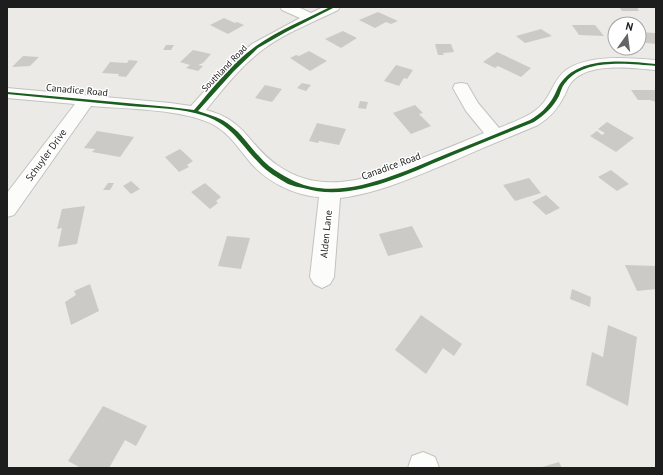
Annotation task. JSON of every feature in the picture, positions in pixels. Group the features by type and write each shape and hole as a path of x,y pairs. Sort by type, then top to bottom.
{"street":[{"path":"288,7 311,18"},
{"name":"Southland Road","path":"195,112 210,94 251,52 271,38 333,7"},
{"name":"Canadice Road","path":"7,93 170,108 210,116 225,124 236,133 256,159 283,179 301,186 330,191 349,190 383,182 532,121 545,113 553,103 564,81 576,71 608,63 623,62 656,65"},
{"path":"461,88 471,107 497,136"},
{"name":"Schuyler Drive","path":"7,209 86,101"},
{"name":"Alden Lane","path":"322,277 330,191"}],"building":[{"path":"619,7 637,7 639,11 622,11"},
{"path":"378,12 398,21 391,24 386,22 375,28 359,20"},
{"path":"224,18 244,25 228,34 210,25"},
{"path":"572,25 595,25 604,36 579,35"},
{"path":"541,29 552,36 525,43 516,36"},
{"path":"343,31 357,38 341,48 325,39"},
{"path":"647,32 655,33 656,44 647,43"},
{"path":"435,44 451,44 454,52 438,55"},
{"path":"166,45 174,45 171,50 163,50"},
{"path":"193,50 211,54 203,63 198,65 203,66 198,71 186,68 190,65 180,62"},
{"path":"309,51 327,61 310,71 290,58 296,55 299,56"},
{"path":"497,52 531,68 521,77 498,66 495,68 483,62"},
{"path":"23,56 39,57 30,66 12,67"},
{"path":"129,60 138,61 126,77 118,76 119,74 102,73 110,62 127,63"},
{"path":"396,65 413,70 407,79 404,78 399,86 384,81"},
{"path":"302,83 311,85 306,91 297,88"},
{"path":"265,85 282,89 272,102 255,98"},
{"path":"631,90 656,90 656,102 650,100 638,100"},
{"path":"360,101 368,102 366,109 358,108"},
{"path":"415,105 423,113 419,114 431,126 411,134 393,113"},
{"path":"607,122 634,138 616,152 590,136 597,131 602,135 605,133 598,129"},
{"path":"317,123 346,129 339,145 319,141 318,143 309,141"},
{"path":"97,131 134,137 120,157 92,152 95,149 84,148"},
{"path":"180,149 193,161 187,165 189,167 179,172 165,157"},
{"path":"611,170 629,184 617,191 598,177"},
{"path":"529,178 541,193 515,201 503,185"},
{"path":"131,181 140,189 131,194 123,186"},
{"path":"108,183 114,183 110,190 103,190"},
{"path":"205,183 221,197 216,201 218,203 210,209 191,192"},
{"path":"546,195 560,208 546,215 532,202"},
{"path":"85,206 77,244 58,247 62,228 57,229 62,209"},
{"path":"412,226 423,247 388,256 379,234"},
{"path":"227,236 250,238 241,269 218,266"},
{"path":"625,265 656,266 656,289 637,291"},
{"path":"90,284 99,311 71,325 65,302 76,295 74,291"},
{"path":"572,289 591,297 590,307 570,299"},
{"path":"421,315 462,344 454,356 443,348 426,374 395,350"},
{"path":"608,325 637,337 628,406 586,385 592,352 603,357"},
{"path":"103,406 147,426 136,446 125,440 109,468 81,468 68,461"},
{"path":"559,462 562,468 539,468"}],"cycle path":[{"path":"195,112 232,70 257,47 333,7"},
{"path":"7,93 170,108 205,115 214,118 229,127 236,133 252,153 271,171 292,183 312,189 334,191 355,188 398,176 532,121 550,107 564,81 572,73 582,68 607,63 656,65"}]}
